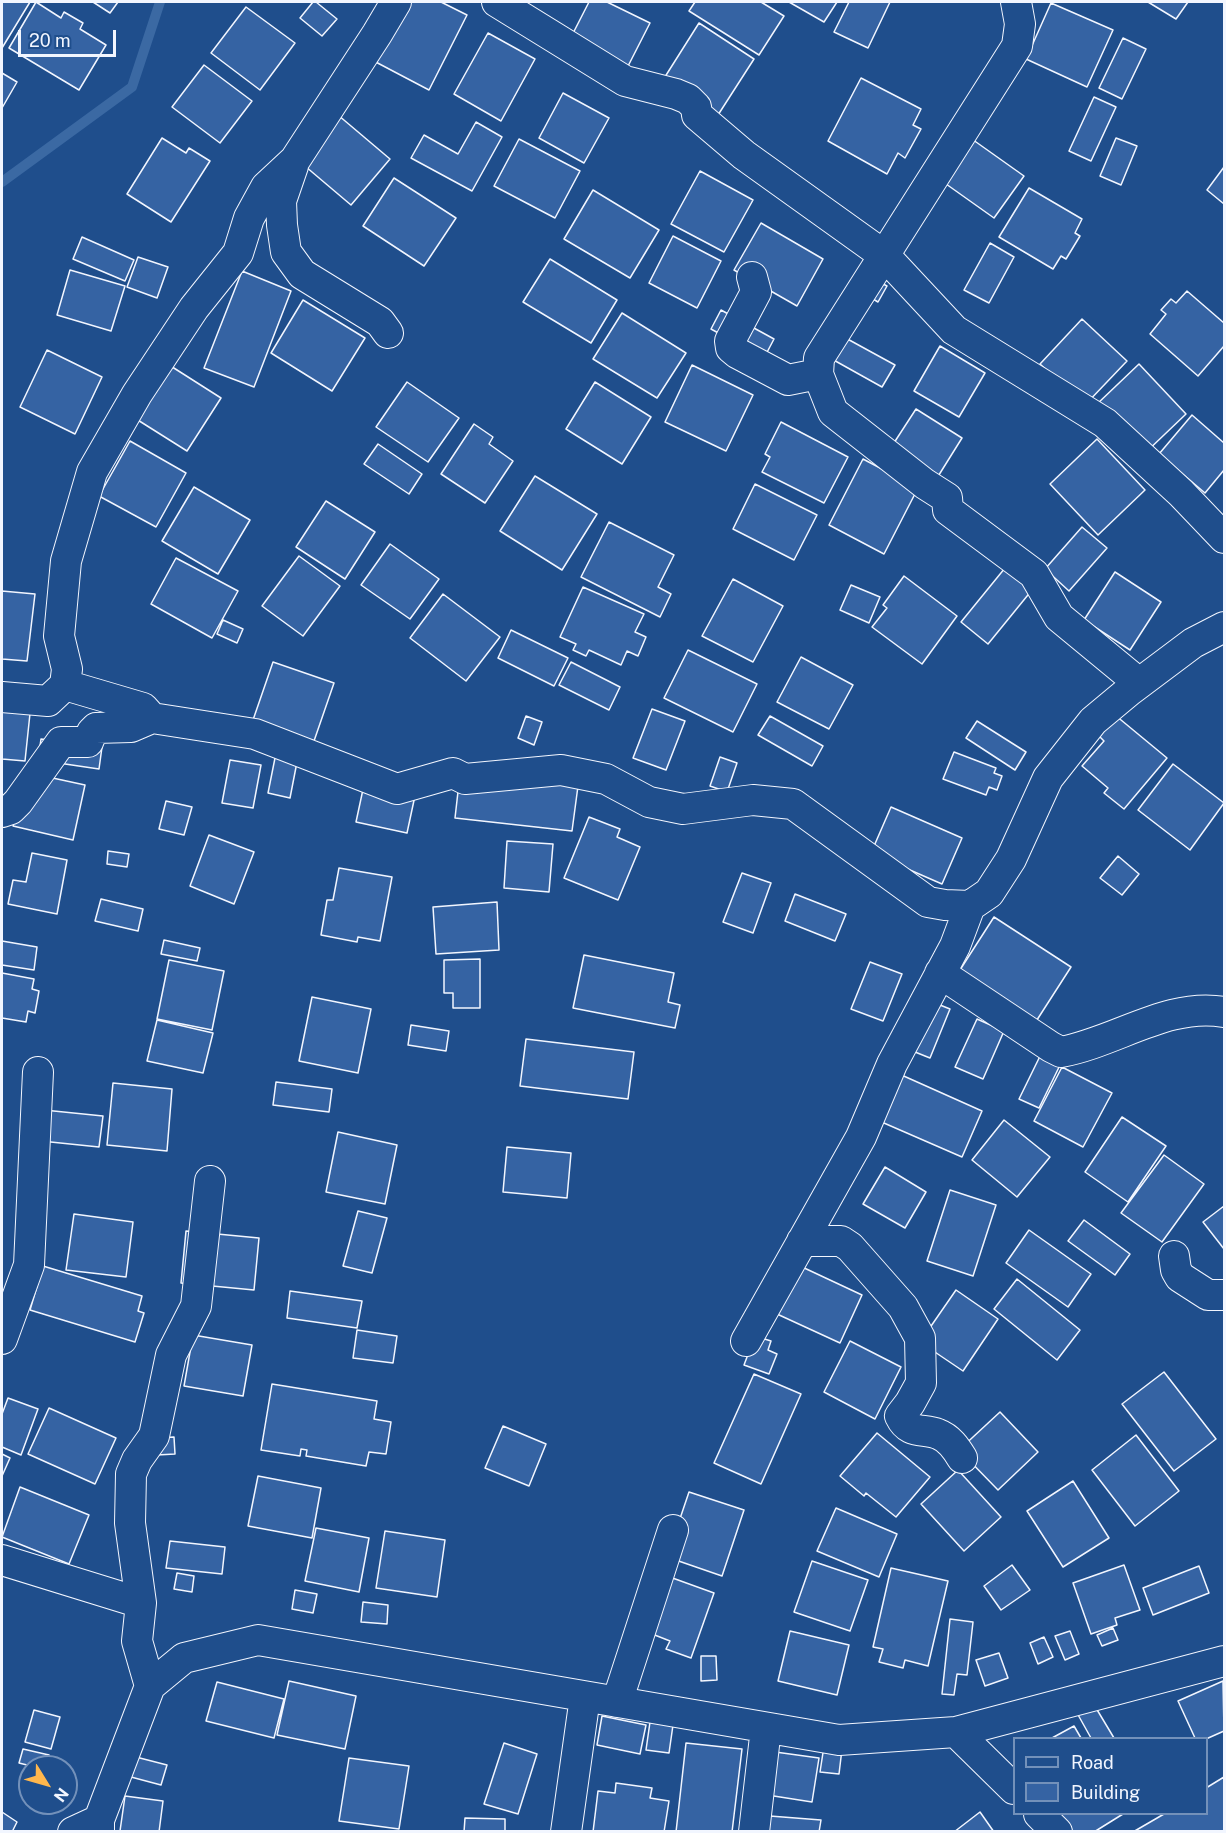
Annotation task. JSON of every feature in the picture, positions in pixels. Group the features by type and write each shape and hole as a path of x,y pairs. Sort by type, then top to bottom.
{"street":[{"path":"2,697 48,701 65,685 67,669 58,636 66,561 92,472 137,394 194,308 238,253 249,218 266,187 295,160 396,2"},
{"path":"497,2 625,81 688,99 696,107 697,115 744,155 885,256 954,330 1105,423 1181,493 1224,538"},
{"path":"1016,2 1020,24 1017,46 819,358 818,374 833,412 925,484 947,498 948,510 1034,574 1059,617 1139,684"},
{"path":"295,160 281,201 286,252 302,274 380,322 388,333"},
{"path":"752,277 756,292 730,341 731,348 788,380 818,374"},
{"path":"746,1341 861,1137 892,1064 955,946 970,906 989,893 1011,859 1048,778 1093,721 1193,643 1224,627"},
{"path":"65,685 143,708 152,718"},
{"path":"2,812 18,802 61,742 88,742 96,728 131,727 152,718 255,734 397,789 453,773 465,780 561,770 606,779 649,801 683,809 753,800 793,804 928,902 970,906"},
{"path":"940,973 1061,1052 1173,1014 1211,1009 1224,1012"},
{"path":"2,1340 28,1265 38,1072"},
{"path":"150,1686 137,1641 141,1603 130,1523 131,1474 137,1460 154,1436 171,1355 189,1315 196,1306 210,1181"},
{"path":"802,1241 841,1241 850,1246 903,1307 920,1338 921,1383 900,1416 908,1426 920,1432 938,1434 954,1445 962,1458"},
{"path":"1174,1256 1176,1270 1180,1277 1208,1295 1224,1295"},
{"path":"617,1702 673,1530"},
{"path":"2,1560 141,1603"},
{"path":"90,1828 150,1686 184,1658 258,1640 839,1740 956,1732 1224,1661"},
{"path":"566,1832 585,1696"},
{"path":"754,1832 766,1728"},
{"path":"956,1732 1013,1788"},
{"path":"1040,1815 1057,1832"}],"building":[{"path":"2,2 30,2 2,48"},
{"path":"36,2 61,18 64,12 83,23 80,29 106,45 79,90 9,48"},
{"path":"93,2 118,2 110,13"},
{"path":"313,2 337,19 322,36 300,18"},
{"path":"399,2 441,2 467,15 429,90 370,59"},
{"path":"589,2 607,2 650,23 624,74 567,45"},
{"path":"695,2 761,2 784,16 759,55 689,11"},
{"path":"789,2 837,2 824,22"},
{"path":"849,2 890,2 868,48 834,32"},
{"path":"1148,2 1188,2 1176,19"},
{"path":"1051,3 1113,30 1087,87 1026,59"},
{"path":"246,7 295,43 260,90 211,53"},
{"path":"699,23 754,59 718,115 663,80"},
{"path":"488,33 535,59 501,121 454,94"},
{"path":"1123,38 1146,49 1122,99 1099,88"},
{"path":"204,65 252,101 220,143 172,107"},
{"path":"2,73 17,82 2,108"},
{"path":"861,78 921,109 913,125 921,129 905,158 898,153 887,174 828,141"},
{"path":"563,93 609,118 584,163 539,138"},
{"path":"1094,97 1116,107 1091,161 1069,151"},
{"path":"338,115 390,159 351,205 299,161"},
{"path":"476,122 502,137 472,191 411,158 424,135 458,154"},
{"path":"969,137 1024,176 994,218 939,179"},
{"path":"162,138 186,153 189,148 210,161 171,222 127,194"},
{"path":"1116,138 1137,146 1121,185 1100,176"},
{"path":"519,139 580,171 555,218 494,186"},
{"path":"1224,167 1224,204 1207,190"},
{"path":"700,171 753,200 724,252 671,224"},
{"path":"394,178 456,218 424,266 363,226"},
{"path":"1029,188 1082,219 1075,233 1080,236 1066,259 1061,256 1053,269 999,237"},
{"path":"593,190 659,230 630,278 564,239"},
{"path":"761,223 823,259 797,306 734,270"},
{"path":"673,236 721,261 697,308 649,283"},
{"path":"82,237 134,260 125,281 73,259"},
{"path":"990,243 1014,257 989,303 964,290"},
{"path":"138,257 168,267 157,298 127,287"},
{"path":"550,259 617,300 591,343 523,302"},
{"path":"70,270 125,286 111,331 57,315"},
{"path":"242,271 291,291 254,387 204,368"},
{"path":"866,275 887,286 878,302 858,290"},
{"path":"1187,291 1224,323 1224,346 1198,376 1150,334 1166,314 1161,310 1171,299 1176,303"},
{"path":"303,300 365,338 332,391 271,353"},
{"path":"721,310 774,339 764,358 711,329"},
{"path":"622,313 686,353 657,398 593,359"},
{"path":"1082,319 1127,361 1085,405 1040,364"},
{"path":"842,336 895,365 882,387 830,358"},
{"path":"940,346 985,373 959,417 914,391"},
{"path":"47,350 102,377 75,434 20,407"},
{"path":"166,363 221,398 187,451 133,417"},
{"path":"1139,364 1186,414 1143,455 1096,405"},
{"path":"692,365 753,395 726,451 665,422"},
{"path":"407,382 459,418 428,462 376,427"},
{"path":"595,382 651,417 622,464 566,429"},
{"path":"916,409 962,438 937,478 890,449"},
{"path":"1192,415 1224,443 1224,470 1205,493 1159,454"},
{"path":"781,422 848,457 824,503 762,472 770,457 765,454"},
{"path":"474,424 493,437 489,444 513,461 485,503 441,474"},
{"path":"1097,439 1145,490 1098,535 1050,484"},
{"path":"130,441 186,473 156,527 99,496"},
{"path":"378,444 422,474 409,494 364,464"},
{"path":"863,459 918,488 884,554 829,525"},
{"path":"535,476 597,514 562,570 500,531"},
{"path":"755,484 817,515 794,560 733,529"},
{"path":"194,487 250,520 218,574 162,541"},
{"path":"326,501 375,532 345,579 296,547"},
{"path":"609,522 674,555 658,587 671,594 660,617 581,577"},
{"path":"1082,527 1107,548 1069,591 1045,569"},
{"path":"390,544 439,579 410,619 361,585"},
{"path":"299,556 340,586 303,636 262,606"},
{"path":"176,558 238,591 212,638 151,604"},
{"path":"1005,568 1032,590 988,644 961,622"},
{"path":"1115,572 1161,602 1130,650 1084,620"},
{"path":"904,576 957,616 922,664 872,627 887,608 883,605"},
{"path":"733,579 783,606 753,662 702,636"},
{"path":"851,585 880,597 869,623 840,610"},
{"path":"583,587 644,614 635,632 646,637 638,656 627,651 621,665 589,650 586,656 573,650 576,644 560,637"},
{"path":"2,591 35,594 27,661 2,659"},
{"path":"443,594 500,637 466,681 410,638"},
{"path":"223,620 243,629 237,643 217,634"},
{"path":"511,630 568,658 554,686 498,658"},
{"path":"688,650 757,684 733,732 664,698"},
{"path":"801,657 853,685 829,729 777,702"},
{"path":"273,662 334,683 314,741 253,720"},
{"path":"571,662 620,687 609,710 559,685"},
{"path":"2,701 31,704 25,761 2,759"},
{"path":"652,709 685,721 666,770 633,758"},
{"path":"1115,715 1167,758 1124,809 1104,793 1108,788 1082,766 1104,741 1098,735"},
{"path":"526,716 542,722 534,745 518,738"},
{"path":"770,716 823,746 812,766 758,735"},
{"path":"977,721 1026,752 1015,770 966,738"},
{"path":"41,739 102,747 99,769 38,760"},
{"path":"954,752 996,768 994,773 1002,776 997,790 989,787 986,795 943,779"},
{"path":"720,757 737,763 727,792 710,786"},
{"path":"275,758 297,762 290,798 268,793"},
{"path":"230,760 261,765 253,808 222,803"},
{"path":"1173,764 1224,803 1190,850 1138,810"},
{"path":"25,772 85,785 73,840 13,826"},
{"path":"460,774 578,786 572,831 455,818"},
{"path":"365,780 416,791 407,833 356,822"},
{"path":"166,801 192,807 184,835 159,829"},
{"path":"891,807 962,838 942,884 871,853"},
{"path":"589,817 620,829 617,837 640,847 618,900 564,878"},
{"path":"209,835 254,852 234,904 190,886"},
{"path":"507,841 553,844 549,892 504,888"},
{"path":"108,851 129,854 127,867 107,864"},
{"path":"32,853 67,860 57,914 8,904 13,880 26,882"},
{"path":"1118,856 1139,874 1122,895 1100,878"},
{"path":"339,868 392,877 380,941 358,937 357,942 321,935 327,900 333,900"},
{"path":"742,873 771,883 753,933 723,922"},
{"path":"795,894 846,914 835,941 785,921"},
{"path":"101,899 143,909 138,931 95,921"},
{"path":"497,902 499,950 436,954 433,907"},
{"path":"994,917 1071,967 1035,1023 958,973"},
{"path":"164,940 200,948 197,961 161,954"},
{"path":"2,941 37,947 34,970 2,965"},
{"path":"584,955 674,973 668,1002 680,1005 675,1028 573,1008"},
{"path":"480,959 480,1008 453,1008 453,993 444,993 444,960"},
{"path":"169,960 224,971 212,1030 157,1019"},
{"path":"870,962 902,974 883,1021 851,1009"},
{"path":"2,973 34,979 32,989 39,991 35,1013 28,1011 26,1022 2,1018"},
{"path":"312,997 371,1009 358,1073 299,1061"},
{"path":"920,997 950,1009 930,1058 900,1046"},
{"path":"977,1019 1004,1031 983,1079 955,1067"},
{"path":"157,1020 213,1033 203,1073 147,1061"},
{"path":"411,1025 449,1031 446,1051 408,1045"},
{"path":"526,1039 634,1052 628,1099 520,1086"},
{"path":"1044,1048 1064,1057 1039,1108 1019,1099"},
{"path":"1062,1067 1112,1093 1083,1147 1034,1121"},
{"path":"897,1073 982,1111 962,1157 877,1120"},
{"path":"276,1082 332,1089 329,1112 273,1105"},
{"path":"113,1083 172,1089 167,1151 107,1145"},
{"path":"44,1110 103,1116 99,1147 41,1141"},
{"path":"1122,1117 1166,1146 1128,1202 1085,1172"},
{"path":"1004,1120 1050,1157 1017,1197 972,1160"},
{"path":"338,1132 397,1145 385,1204 326,1192"},
{"path":"507,1147 571,1153 567,1198 503,1192"},
{"path":"1164,1155 1204,1184 1162,1242 1121,1213"},
{"path":"885,1167 926,1192 905,1228 863,1204"},
{"path":"950,1190 996,1205 973,1276 927,1261"},
{"path":"1224,1206 1224,1249 1203,1222"},
{"path":"358,1211 387,1218 372,1273 343,1266"},
{"path":"74,1214 133,1222 126,1277 66,1270"},
{"path":"1084,1220 1130,1254 1115,1275 1068,1241"},
{"path":"1029,1230 1091,1274 1068,1307 1006,1263"},
{"path":"186,1231 259,1238 254,1290 181,1283"},
{"path":"43,1266 142,1296 138,1311 144,1313 135,1342 30,1310"},
{"path":"800,1266 862,1295 840,1343 777,1314"},
{"path":"1017,1279 1080,1330 1057,1360 994,1309"},
{"path":"956,1290 998,1319 963,1371 920,1342"},
{"path":"290,1291 362,1301 357,1328 287,1318"},
{"path":"357,1330 397,1336 393,1363 353,1358"},
{"path":"193,1335 252,1345 243,1396 184,1386"},
{"path":"755,1336 771,1341 768,1350 777,1354 769,1374 744,1365"},
{"path":"850,1341 901,1367 875,1419 824,1392"},
{"path":"1164,1372 1216,1439 1174,1471 1122,1404"},
{"path":"754,1374 801,1394 761,1484 714,1463"},
{"path":"272,1384 377,1401 374,1419 391,1422 386,1454 369,1452 366,1466 306,1456 307,1450 301,1449 300,1456 261,1450"},
{"path":"8,1398 38,1409 21,1455 2,1447 2,1414"},
{"path":"49,1408 116,1438 95,1484 28,1454"},
{"path":"1000,1412 1038,1452 998,1490 959,1450"},
{"path":"503,1426 546,1444 529,1486 485,1468"},
{"path":"877,1433 930,1477 896,1517 866,1493 864,1496 840,1476"},
{"path":"1136,1435 1179,1491 1135,1526 1092,1470"},
{"path":"174,1437 175,1454 157,1455 157,1438"},
{"path":"2,1454 10,1458 2,1476"},
{"path":"958,1470 1001,1517 964,1551 921,1504"},
{"path":"258,1476 321,1488 312,1538 248,1526"},
{"path":"1073,1481 1109,1538 1063,1567 1027,1511"},
{"path":"20,1487 89,1515 69,1564 2,1537"},
{"path":"689,1492 744,1510 722,1576 667,1557"},
{"path":"836,1508 897,1534 879,1577 817,1551"},
{"path":"316,1528 369,1538 359,1592 305,1581"},
{"path":"385,1531 445,1540 437,1597 376,1588"},
{"path":"170,1541 225,1547 222,1574 166,1568"},
{"path":"812,1561 868,1580 850,1631 794,1612"},
{"path":"1012,1565 1030,1590 1001,1610 984,1586"},
{"path":"1124,1565 1140,1610 1115,1618 1117,1625 1091,1634 1073,1583"},
{"path":"1199,1566 1209,1593 1153,1615 1143,1588"},
{"path":"891,1568 948,1581 928,1666 905,1660 903,1668 879,1662 883,1649 873,1647"},
{"path":"177,1573 194,1576 192,1592 174,1589"},
{"path":"667,1576 714,1593 691,1658 666,1649 670,1641 647,1632"},
{"path":"295,1590 317,1594 313,1613 292,1609"},
{"path":"363,1602 388,1605 387,1624 361,1622"},
{"path":"950,1619 973,1622 967,1675 957,1674 954,1695 942,1694"},
{"path":"1113,1628 1118,1640 1102,1646 1097,1635"},
{"path":"790,1631 849,1645 837,1695 778,1681"},
{"path":"1070,1631 1079,1654 1065,1660 1055,1636"},
{"path":"1044,1637 1053,1657 1038,1664 1030,1643"},
{"path":"999,1653 1008,1678 985,1686 976,1660"},
{"path":"701,1656 716,1656 717,1680 701,1681"},
{"path":"289,1681 356,1696 345,1749 277,1735"},
{"path":"1223,1681 1224,1731 1208,1738 1195,1737 1178,1701"},
{"path":"217,1682 284,1699 274,1738 206,1721"},
{"path":"1093,1703 1113,1737 1090,1737 1077,1713"},
{"path":"34,1710 60,1717 51,1749 25,1742"},
{"path":"651,1715 674,1718 669,1753 646,1750"},
{"path":"602,1716 646,1725 640,1754 597,1745"},
{"path":"1074,1726 1080,1737 1054,1737"},
{"path":"504,1743 537,1754 518,1814 484,1804"},
{"path":"686,1743 742,1749 732,1832 676,1832"},
{"path":"824,1746 842,1749 839,1774 820,1772"},
{"path":"23,1749 49,1755 21,1755"},
{"path":"768,1751 819,1758 812,1802 761,1794"},
{"path":"136,1757 167,1765 161,1785 131,1777"},
{"path":"349,1758 409,1766 399,1829 339,1821"},
{"path":"1224,1777 1224,1832 1133,1832 1162,1815 1208,1815 1208,1787"},
{"path":"616,1783 652,1788 650,1798 669,1801 664,1832 593,1832 598,1791 615,1793"},
{"path":"125,1796 163,1801 159,1832 120,1831"},
{"path":"2,1812 17,1822 12,1832 2,1832"},
{"path":"980,1812 994,1832 954,1832"},
{"path":"1059,1815 1121,1815 1094,1832 1069,1832"},
{"path":"770,1816 821,1820 819,1832 768,1832"},
{"path":"465,1818 505,1819 505,1832 464,1832"}],"waterway":[{"path":"2,182 132,87 160,2"}]}
